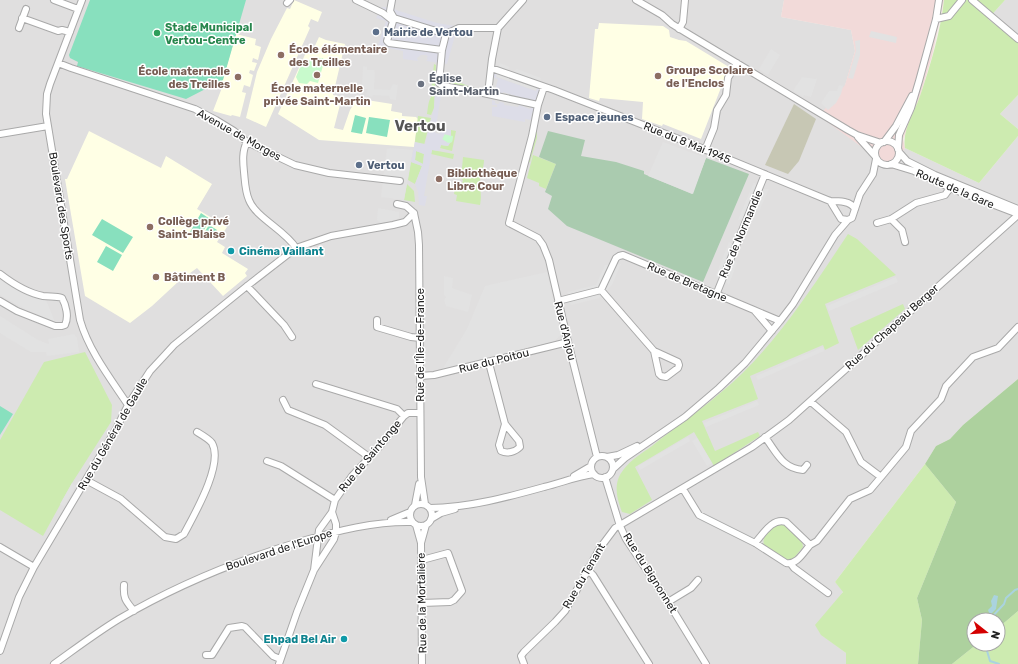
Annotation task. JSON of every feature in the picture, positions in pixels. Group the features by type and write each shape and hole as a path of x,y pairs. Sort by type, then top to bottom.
{"street":[{"path":"54,0 78,9"},
{"name":"Boulevard des Sports","path":"82,0 47,94 46,104 48,126 80,320 87,338 107,373 128,405"},
{"path":"356,0 393,19 446,34 459,28 498,28"},
{"path":"392,0 390,11 393,19 387,41 389,43 442,50"},
{"path":"488,94 498,28 523,0"},
{"path":"636,0 662,15 679,29 857,135 882,142 892,142 898,151"},
{"path":"679,29 682,22 685,0"},
{"path":"873,174 889,165 897,158 899,135 911,108 917,88 936,19 939,0"},
{"path":"936,19 949,16 962,0"},
{"path":"972,0 1018,39"},
{"path":"19,28 26,9"},
{"path":"383,13 390,11"},
{"path":"22,18 58,31 62,30 70,32"},
{"path":"446,34 440,63 439,83 443,86 538,105 544,87"},
{"name":"Avenue de Morges","path":"58,63 194,110 216,120 234,131 247,142 284,160 306,168 329,173 400,181"},
{"path":"705,150 714,128 717,110 726,95 728,78 737,63"},
{"name":"Rue du 8 Mai 1945","path":"491,68 544,87 705,150 830,201 846,203"},
{"path":"591,466 592,472 599,478 605,477 611,473 613,468 625,458 685,417 720,388 745,363 793,304 835,235 853,216 860,194 873,174 876,148 896,126 917,88"},
{"name":"Rue d'Anjou","path":"538,105 532,136 509,223 538,238 543,245 549,260 597,457"},
{"path":"0,134 48,126"},
{"path":"857,135 880,163 889,165"},
{"path":"247,142 243,157 246,190 249,201 253,208 289,239 296,248"},
{"name":"Route de la Gare","path":"898,151 907,161 935,175 1018,209"},
{"name":"Route de la Gare","path":"889,165 914,171 950,188 1018,215"},
{"name":"Rue de Normandie","path":"716,295 765,174"},
{"path":"878,224 891,219 916,203 945,195 950,188"},
{"path":"835,235 839,216 838,207 860,194"},
{"path":"830,201 839,216 848,220"},
{"path":"846,203 853,205 855,210"},
{"path":"397,204 406,206 414,214"},
{"name":"Rue du Général de Gaulle","path":"0,651 19,597 34,567 116,429 128,405 150,371 174,345 296,248 330,236 405,222 414,214"},
{"name":"Rue de l'Île-de-France","path":"414,214 419,245 420,338 420,477 415,505"},
{"name":"Rue du Chapeau Berger","path":"620,526 683,489 765,437 811,402 904,316 1018,215"},
{"path":"891,219 902,230 905,242"},
{"name":"Rue de Bretagne","path":"602,290 616,258 619,256 627,257 780,321"},
{"path":"0,274 16,285 31,292 44,296 62,298 65,303 67,321 62,326 55,326 17,311 0,301"},
{"path":"247,286 284,325 292,337"},
{"path":"558,302 602,290 654,351 678,362 678,368 666,377 661,376 659,374 654,351"},
{"name":"Rue de Bretagne","path":"754,310 772,331"},
{"path":"377,320 377,327 411,337 420,338"},
{"path":"791,564 796,562 810,544 817,541 850,499 870,490 906,447 911,431 941,399 946,386 973,357 998,348 1018,327"},
{"name":"Rue du Poitou","path":"420,376 434,375 489,363 568,342"},
{"path":"489,363 505,424 519,441 520,447 517,450 505,452 501,450 499,445 505,424"},
{"path":"316,384 397,409 404,416"},
{"path":"283,400 288,410 325,425 369,457"},
{"path":"811,402 846,432 861,462 881,476"},
{"name":"Rue de Saintonge","path":"318,537 319,530 332,512 335,500 352,476 380,446 404,416 408,413 420,413"},
{"path":"86,480 121,499 165,537 176,539 184,534 207,490 214,465 215,452 212,443 197,432"},
{"path":"765,437 786,465 794,469 803,470 807,465"},
{"path":"565,480 591,466 597,457 618,455 648,442"},
{"path":"607,457 611,461 613,468"},
{"path":"267,461 281,466 335,500"},
{"path":"458,507 454,510 441,513 431,519 426,525 421,526 414,523 410,519 410,512 415,505 458,507 524,493 565,480 594,474"},
{"name":"Rue de l'Île-de-France","path":"420,477 427,506"},
{"name":"Rue du Bignonnet","path":"605,477 620,526 626,539 668,602 706,664"},
{"path":"683,489 699,515 755,543 786,563 791,564 794,568 828,593"},
{"path":"427,506 432,515 431,519"},
{"name":"Rue de Saintonge","path":"332,512 336,524 336,532"},
{"name":"Boulevard de l'Europe","path":"386,523 410,512"},
{"path":"755,543 775,521 781,520 786,522 810,544"},
{"name":"Boulevard de l'Europe","path":"54,664 118,620 177,588 215,571 266,552 336,532 386,523 414,523"},
{"name":"Rue de la Mortalière","path":"414,523 421,543 422,560 422,664"},
{"name":"Rue de la Mortalière","path":"421,543 426,525"},
{"name":"Rue du Tenant","path":"524,664 521,656 565,611 587,569 611,532 620,526"},
{"path":"206,655 212,655 229,628 242,626 245,627 280,662 314,570 332,542 336,532"},
{"path":"314,570 318,537"},
{"path":"0,547 34,567"},
{"path":"422,560 448,553 462,591 454,600 450,602 422,603"},
{"path":"587,569 593,575 649,664"},
{"path":"668,602 691,588 698,580"},
{"path":"124,585 125,600 134,611"}],"shaded area":[{"path":"0,0 784,0 781,17 851,30 855,51 845,86 820,116 892,169 905,148 979,183 1018,136 1018,379 963,425 950,439 936,446 925,464 835,582 843,591 822,635 846,653 846,664 0,664"},
{"name":"École élémentaire des Treilles","path":"294,0 322,12 318,22 311,19 308,26 310,28 266,127 246,118 257,72 271,39 287,8 290,9"},
{"path":"784,0 944,0 932,56 920,96 903,139 905,148 892,169 819,116 845,85 855,51 851,30 781,17"},
{"path":"1005,0 1018,0 1018,43 988,19"},
{"path":"382,7 394,8 396,10 437,23 455,26 456,32 447,64 426,61 428,59 426,58 428,57 426,55 421,55 417,58 418,61 403,59 403,51 378,46 386,21 376,18"},
{"name":"Groupe Scolaire de l'Enclos","path":"599,23 663,26 669,30 670,37 686,41 729,67 701,139 663,124 662,126 642,119 643,102 600,98 599,101 589,98 595,29 598,29"},
{"path":"871,31 897,37 896,43 869,37"},
{"name":"École maternelle des Treilles","path":"236,34 256,39 255,45 261,47 258,60 253,58 252,62 257,63 254,71 250,70 249,73 253,75 250,87 244,85 242,92 246,93 240,117 213,111 223,85 220,84 223,79"},
{"path":"319,37 345,44 333,95 342,97 334,128 343,130 353,105 354,98 392,104 391,111 402,113 402,116 416,117 418,119 414,147 319,140 278,114 308,48 313,50"},
{"path":"860,40 860,55 853,79 848,78 856,51 855,41"},
{"path":"771,49 780,55 768,75 759,69"},
{"path":"500,63 510,67 507,70 513,72 517,69 541,78 536,91 495,76"},
{"path":"363,66 367,67 367,70 374,70 374,89 390,90 393,84 398,85 396,100 390,99 389,96 373,95 372,97 366,95 368,89 362,89"},
{"path":"497,73 496,77 536,91 537,88 539,89 540,92 536,103 531,102 531,99 518,99 519,97 503,92 502,96 500,96 500,92 495,90 498,79 493,77 494,74"},
{"path":"802,77 817,79 811,97 804,95 803,97 793,91"},
{"path":"839,85 843,86 841,94 836,103 828,110 821,103 829,91 837,91"},
{"path":"435,88 442,89 435,133 440,134 441,128 451,130 451,136 445,134 442,139 450,143 448,146 441,145 439,151 432,150 424,196 427,196 425,206 419,205 418,192 415,184 422,166 411,162 415,142 425,144 434,108","holes":["416,151 424,154 423,164 415,160"]},
{"path":"1018,95 1018,129 1000,114"},
{"path":"492,100 498,104 500,102 504,103 504,105 518,107 519,105 530,109 531,105 535,106 534,113 532,113 531,120 525,119 525,122 492,116 492,107 497,107 497,105 492,105"},
{"path":"794,104 816,119 799,161 788,174 765,165"},
{"name":"Collège privé Saint-Blaise","path":"89,131 161,168 166,156 212,184 197,209 227,227 217,242 225,247 222,253 248,269 245,273 247,276 223,296 197,268 179,281 152,306 130,323 85,296 65,179 67,179"},
{"path":"548,131 585,140 581,156 616,162 644,171 644,174 692,194 706,158 749,174 703,282 567,226 548,209 552,196 545,192 556,164 539,157"},
{"path":"663,142 706,158 693,194 648,176"},
{"path":"387,149 413,150 404,200 381,197"},
{"path":"754,182 760,189 769,189 759,211 751,210 743,219 738,220"},
{"path":"378,208 399,212 399,218 381,223 377,220"},
{"path":"729,242 735,247 731,257 737,263 729,285 725,281 718,279 716,275"},
{"path":"621,264 612,285 599,298 571,305 567,292 596,285 605,265"},
{"path":"547,272 561,335 553,342 442,370 467,329 485,286"},
{"path":"444,276 453,278 452,288 472,295 468,312 446,306 444,300 446,297 444,295"},
{"path":"0,277 23,293 46,300 55,322 27,310 0,295"},
{"path":"896,277 898,282 829,311 827,306"},
{"path":"0,316 38,340 49,344 48,339 74,334 77,338 79,352 47,356 46,352 31,352 0,333"},
{"path":"823,347 824,351 758,380 756,376"},
{"path":"757,401 759,405 706,427 704,423"},
{"path":"688,437 690,441 640,470 638,466"},
{"path":"697,438 712,463 707,466 692,441"},
{"path":"72,483 76,486 64,506 60,504"}],"green space":[{"path":"90,0 246,0 223,80 186,99 77,66 78,62 70,58 69,55"},
{"path":"944,0 1005,0 988,19 1018,43 1018,95 1000,114 1018,129 1018,136 979,183 905,148 905,135 907,128 920,96 938,36"},
{"path":"323,58 324,62 318,83 310,81 307,84 299,83 296,77 301,65 307,65 310,59"},
{"path":"434,64 436,65 435,93 431,92"},
{"path":"444,78 463,84 472,89 446,84 444,83"},
{"path":"431,94 435,95 434,108 431,115 427,114"},
{"path":"355,115 366,118 362,134 351,132"},
{"path":"418,116 431,118 424,145 415,142"},
{"path":"369,117 390,120 387,137 366,133"},
{"path":"537,126 537,138 530,162 528,163"},
{"path":"451,130 456,131 452,151 440,148 441,145 448,146 452,142 453,137 451,136"},
{"path":"444,134 453,136 452,142 448,143 442,140"},
{"path":"432,150 454,154 453,159 431,154"},
{"path":"416,151 424,154 423,164 415,160"},
{"path":"533,155 556,164 546,189 539,186 539,183 527,178"},
{"path":"463,157 484,160 480,179 480,205 456,201 457,195 454,194 456,183 461,184 463,181 462,179 457,178 459,168 462,168"},
{"path":"411,162 422,166 415,184 408,180"},
{"path":"407,184 414,191 415,202 404,200"},
{"path":"201,213 210,219 200,237 190,232"},
{"path":"102,219 133,237 123,253 92,235"},
{"path":"209,225 217,230 212,238 204,233"},
{"path":"848,234 857,239 896,275 825,304 839,343 825,350 823,345 750,376 758,399 702,421 715,451 758,432 760,436 714,466 694,432 635,467 652,500 630,514 622,512 618,501 617,484 618,479 624,469 637,457 719,394 756,359 789,319"},
{"path":"106,246 122,255 113,271 97,262"},
{"path":"903,304 905,309 858,350 850,328"},
{"path":"85,352 112,405 111,422 72,483 43,536 0,510 0,440 44,362"},
{"path":"1018,379 1018,611 1006,621 1006,612 966,612 967,652 952,664 918,664 922,620 917,598 956,502 925,464 936,446 950,439 963,425"},
{"path":"0,406 13,414 0,435"},
{"path":"925,464 956,502 917,598 922,620 918,664 846,664 846,653 821,635 815,625 843,592 835,582"},
{"path":"776,524 785,525 802,540 803,547 793,559 789,561 784,560 764,545 763,542 765,536"},
{"path":"1018,611 1018,664 952,664 967,652 1006,652 1006,621"}],"water":[{"path":"994,595 998,596 996,609 993,612 989,612 988,610 992,606 991,601"}],"waterway":[{"path":"996,612 1004,604 1006,598 1018,589"},
{"path":"987,652 990,661 999,664"}],"place":[{"name":"Mairie de Vertou","path":"376,32"},
{"name":"Stade Municipal Vertou-Centre","path":"157,33"},
{"name":"École élémentaire des Treilles","path":"281,55"},
{"name":"École maternelle privée Saint-Martin","path":"317,75"},
{"name":"Groupe Scolaire de l'Enclos","path":"658,76"},
{"name":"École maternelle des Treilles","path":"238,77"},
{"name":"Église Saint-Martin","path":"421,84"},
{"name":"Espace jeunes","path":"547,117"},
{"name":"Vertou","path":"359,165"},
{"name":"Bibliothèque Libre Cour","path":"439,179"},
{"name":"Collège privé Saint-Blaise","path":"150,227"},
{"name":"Cinéma Vaillant","path":"231,251"},
{"name":"Bâtiment B","path":"156,277"},
{"name":"Ehpad Bel Air","path":"344,639"}],"district":[{"name":"Vertou","path":"420,126"}]}
